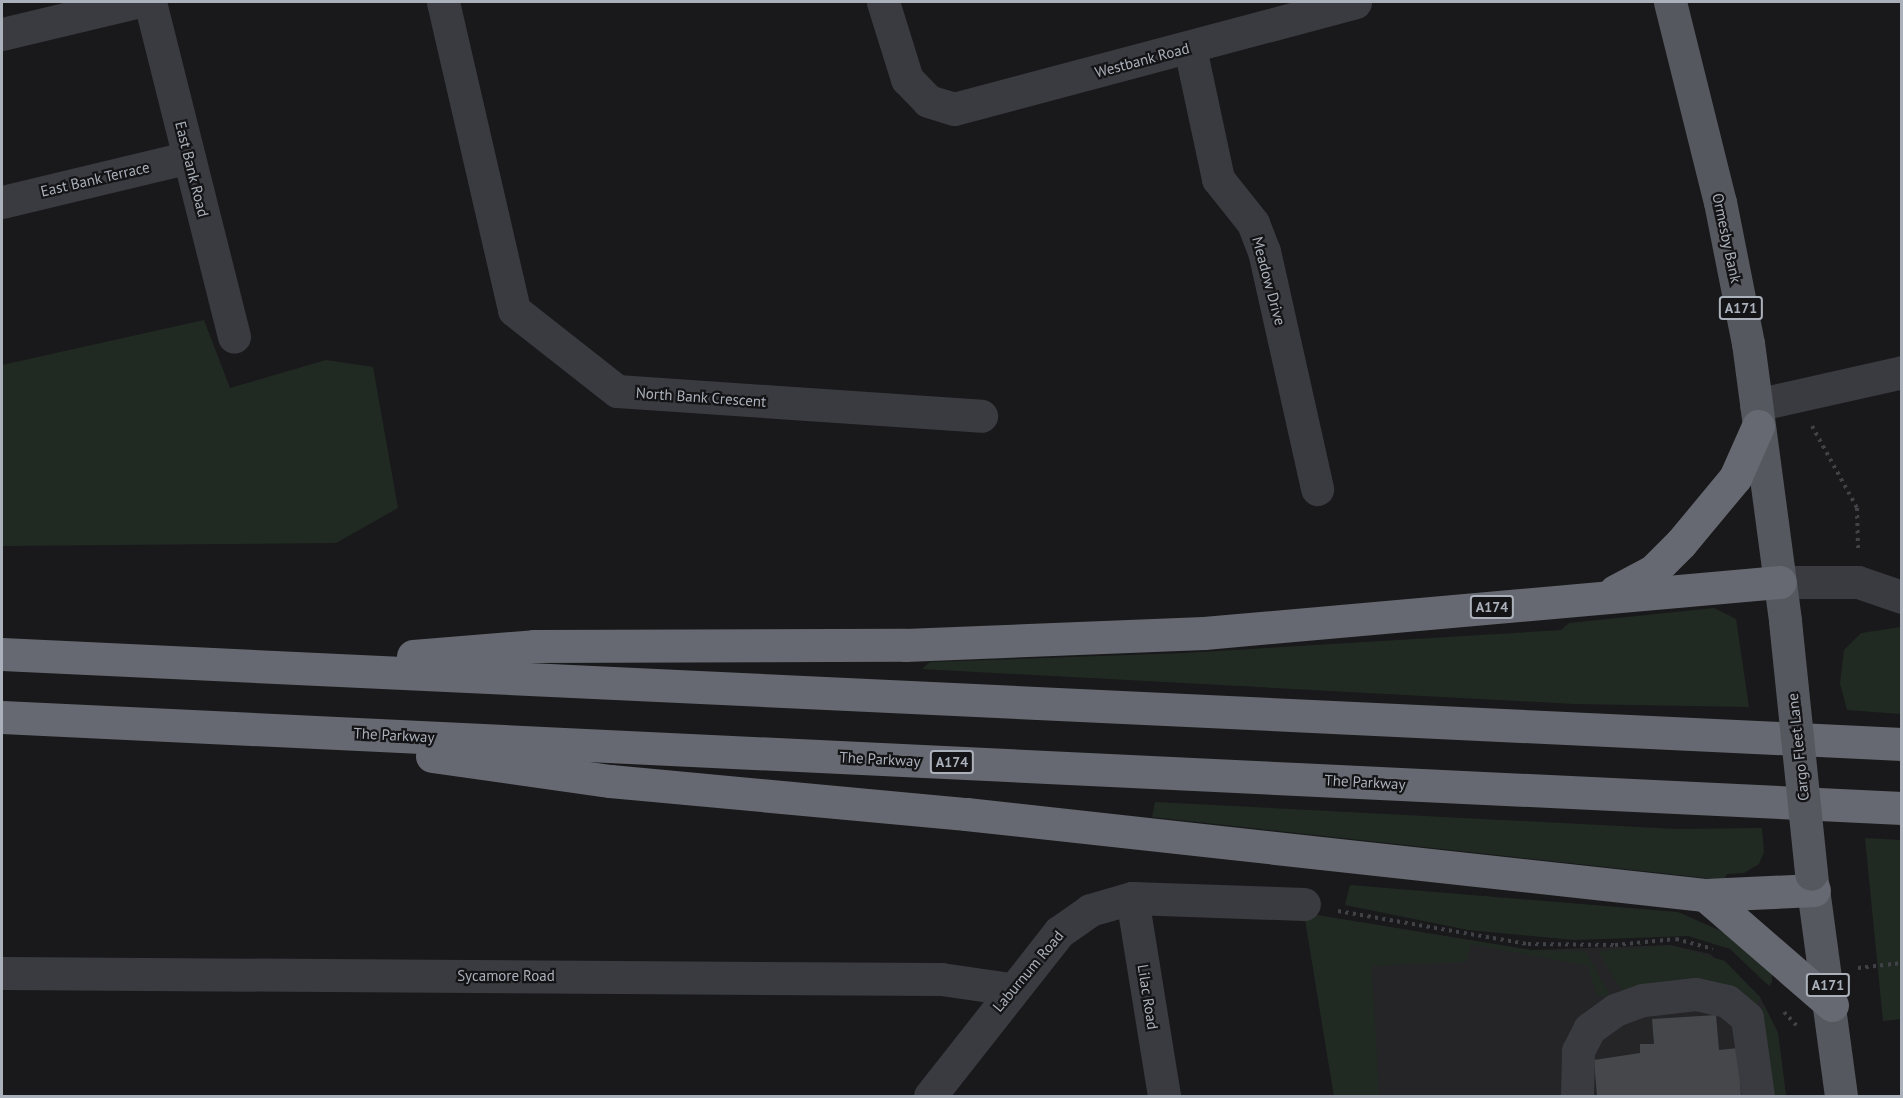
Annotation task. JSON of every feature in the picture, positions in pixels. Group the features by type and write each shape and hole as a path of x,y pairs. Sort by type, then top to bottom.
{"highway":[{"path":"1603,597 1653,572 1681,543 1735,478 1757,416"},
{"name":"A174","path":"283,667 534,646 905,645 1203,633 1780,582"},
{"name":"A174","path":"2,654 1902,744"},
{"name":"The Parkway","path":"2,717 1902,808"},
{"name":"A174","path":"224,727 610,781 966,814 1705,895 1813,882"},
{"path":"1705,895 1833,1015"}],"main road":[{"name":"Ormesby Bank","path":"1670,2 1720,202 1757,416 1785,621"},
{"name":"Cargo Fleet Lane","path":"1785,621 1813,882"},
{"name":"A171","path":"1813,882 1833,1015 1841,1096"}],"street":[{"path":"2,34 136,2"},
{"name":"East Bank Road","path":"150,2 234,337"},
{"name":"North Bank Crescent","path":"443,2 514,310 617,391 981,416"},
{"name":"Westbank Road","path":"883,2 907,79 928,102 954,109 1190,48 1274,11 1354,2"},
{"name":"Meadow Drive","path":"1190,48 1218,179 1253,223 1264,251 1317,489"},
{"name":"East Bank Terrace","path":"2,202 189,157"},
{"path":"1757,416 1797,399 1902,372"},
{"path":"1780,582 1858,582 1902,597"},
{"name":"Laburnum Road","path":"930,1096 1010,989 1059,932 1090,910 1132,898 1305,904"},
{"name":"Lilac Road","path":"1132,898 1164,1096"},
{"name":"Sycamore Road","path":"2,973 941,979 1010,989"},
{"path":"1577,1096 1578,1051 1589,1029 1615,1010 1643,1000 1696,994 1727,1001 1747,1018 1758,1096"}],"path":[{"path":"1797,399 1857,508 1858,582"},
{"path":"1305,904 1528,944 1616,945 1676,939 1720,951"},
{"path":"1826,972 1902,963"},
{"path":"1779,1002 1793,1027 1833,1015"}],"shaded area":[{"path":"204,320 230,388 326,360 373,367 398,508 336,543 2,546 2,365"},
{"path":"1714,608 1736,619 1749,707 1574,704 922,669 930,662 1185,653 1561,630 1569,623"},
{"path":"1901,627 1901,714 1847,710 1840,683 1844,650 1861,633"},
{"path":"1155,802 1676,829 1762,828 1764,852 1759,864 1744,873 1727,874 1724,880 1152,817"},
{"path":"1865,838 1901,840 1901,1019 1883,1021"},
{"path":"1350,885 1678,912 1730,935 1772,973 1772,982 1769,986 1730,949 1688,936 1574,940 1468,930 1345,905"},
{"path":"1304,913 1531,950 1670,945 1710,954 1760,997 1778,1033 1786,1096 1334,1096"},
{"path":"1304,913 1531,950 1586,951 1611,997 1597,996 1588,966 1471,944 1466,962 1372,966 1379,1096 1334,1096"},
{"path":"1670,945 1725,961 1760,997 1756,1006 1729,985 1624,995 1598,951"},
{"path":"1764,1005 1778,1033 1786,1096 1770,1096 1759,1015"}],"building":[{"path":"1716,1015 1719,1050 1738,1048 1741,1096 1597,1096 1594,1060 1640,1053 1640,1044 1654,1044 1652,1019"}]}
